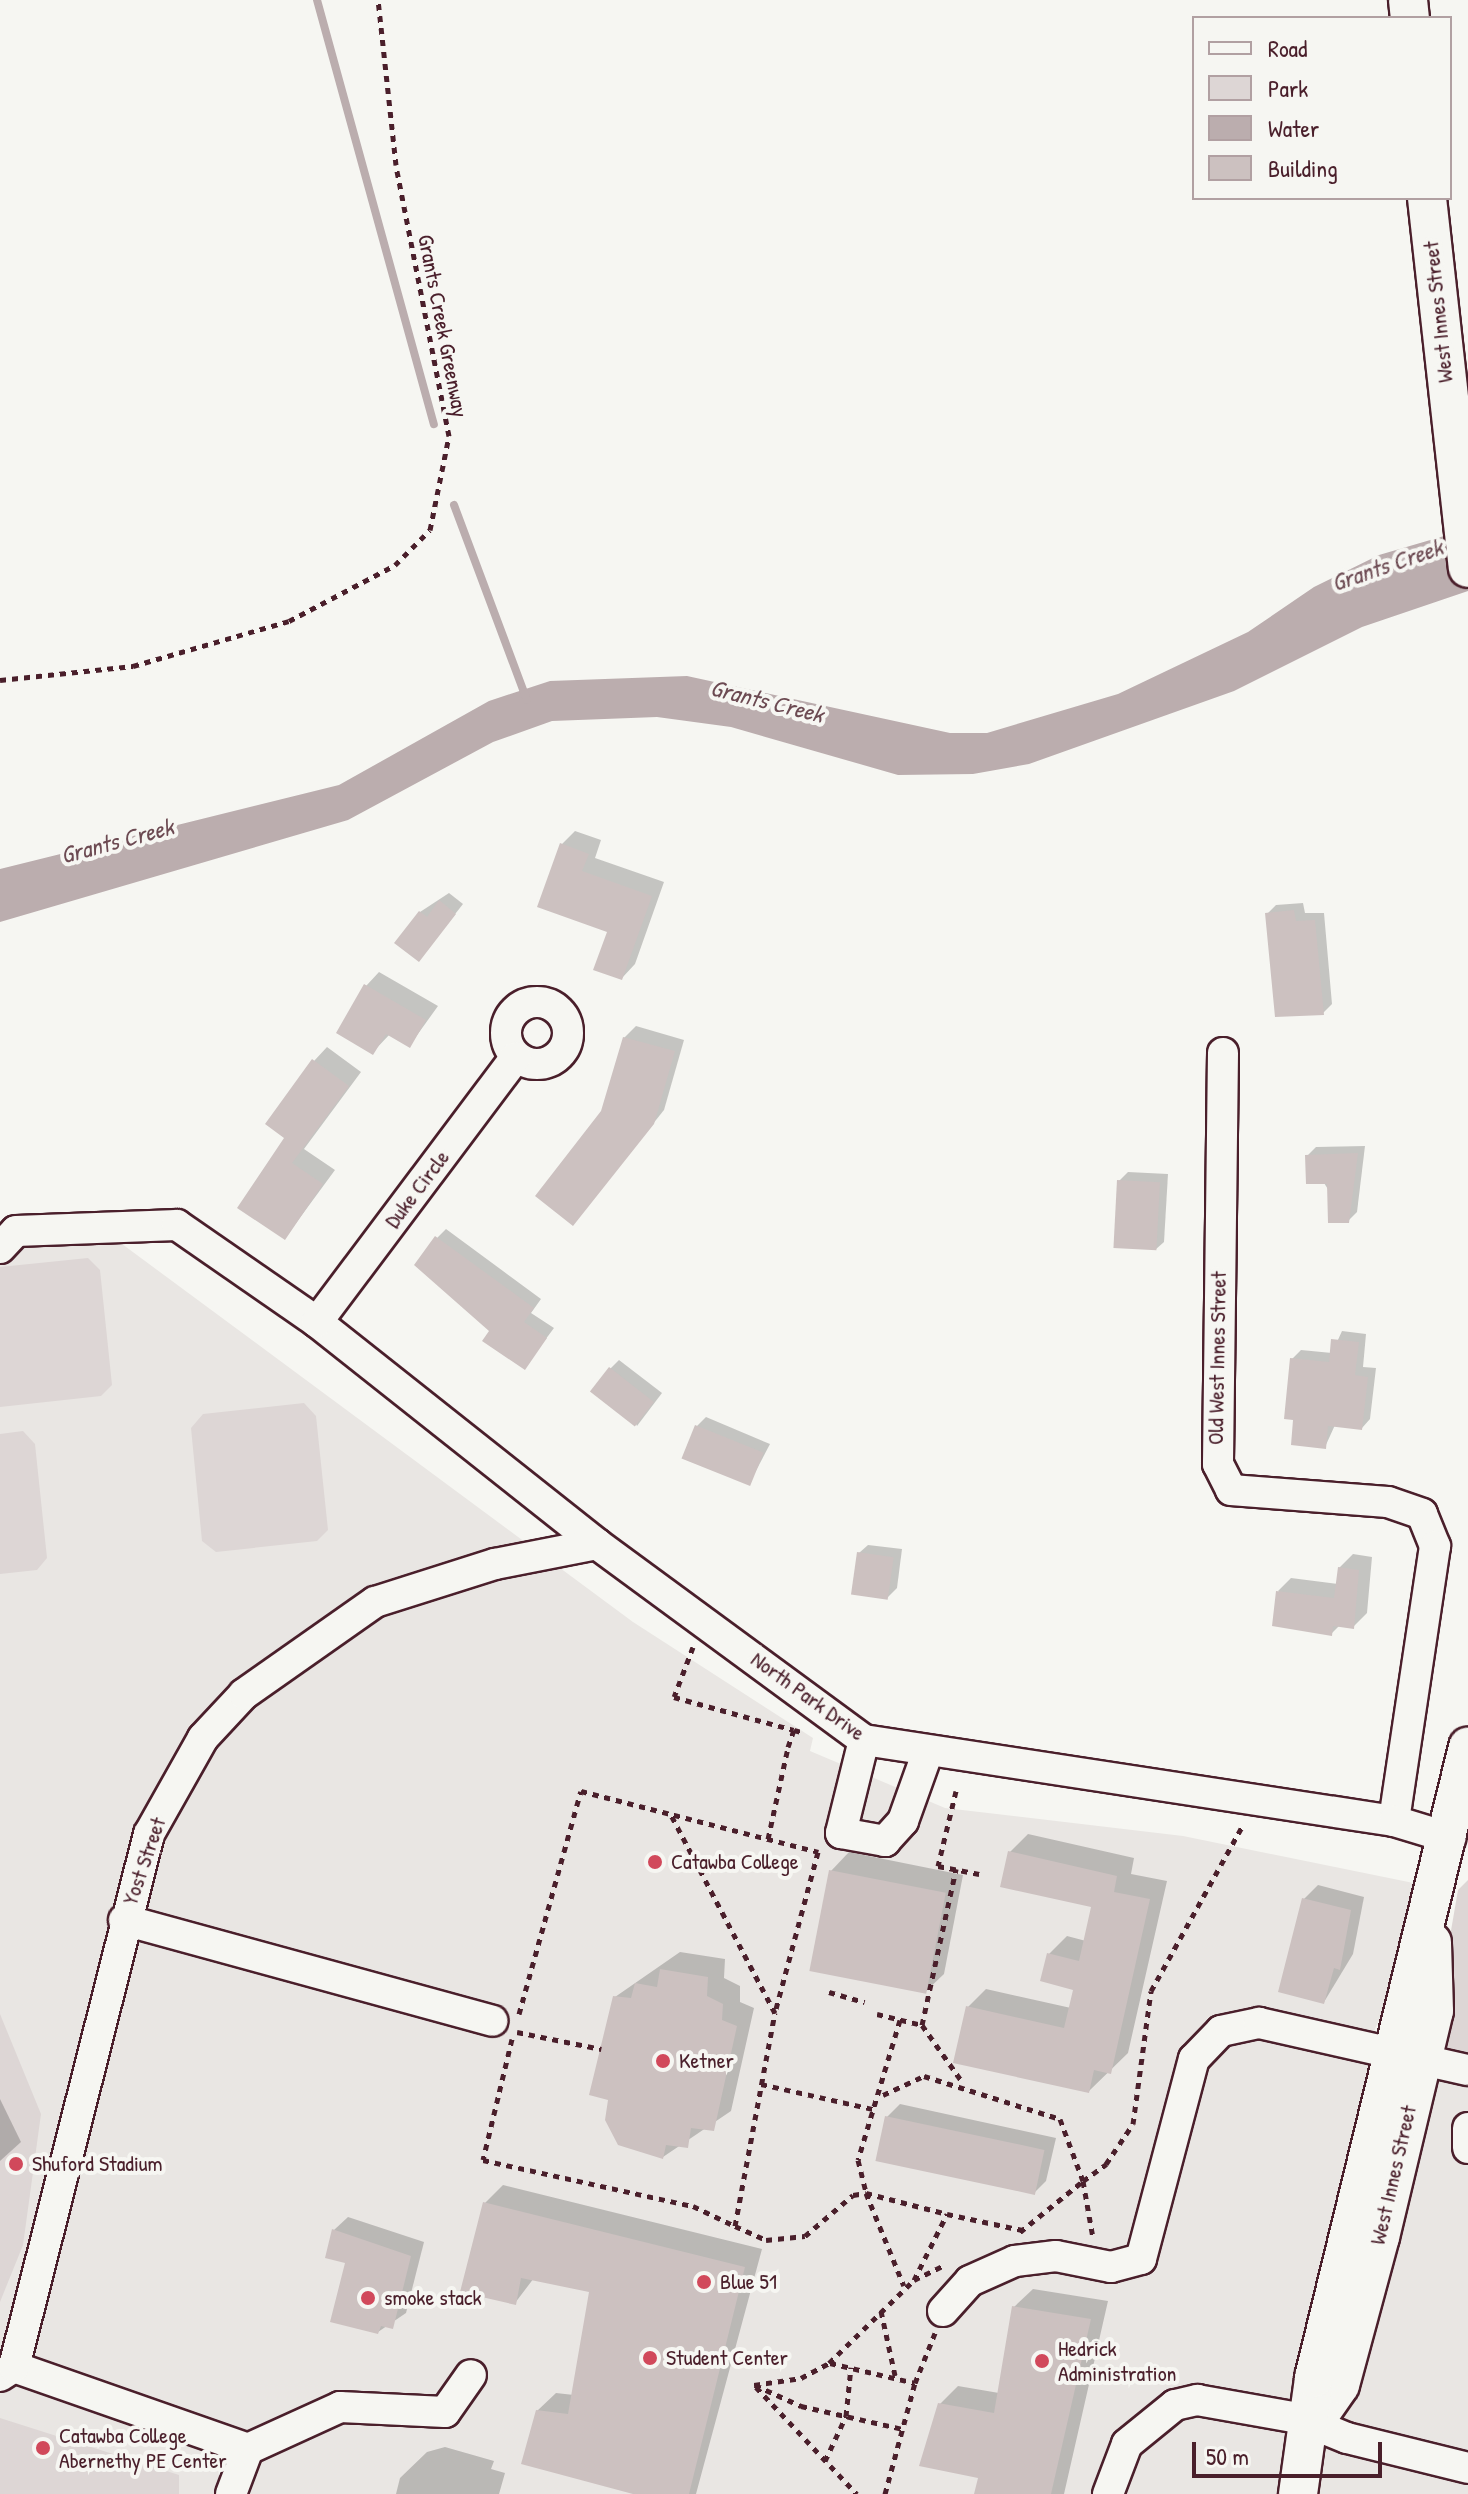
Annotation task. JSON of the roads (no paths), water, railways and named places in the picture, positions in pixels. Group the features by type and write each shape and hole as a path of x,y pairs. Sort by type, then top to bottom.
{"main road":[{"name":"West Innes Street","path":"1427,200 1468,568"},
{"name":"West Innes Street","path":"1298,2494 1313,2424 1340,2385 1405,2059 1434,2011 1429,1916 1456,1832 1468,1747"}],"street":[{"name":"Old West Innes Street","path":"1223,1053 1218,1464 1231,1490 1388,1502 1422,1514 1435,1546 1394,1821"},
{"name":"Duke Circle","path":"317,1322 516,1057"},
{"name":"North Park Drive","path":"0,1248 16,1231 177,1225 317,1322 597,1544 864,1740 1456,1832"},
{"name":"Yost Street","path":"7,2372 149,1834 171,1789 203,1738 244,1694 375,1602 495,1564 597,1544"},
{"path":"864,1740 841,1833 885,1841 903,1821 928,1751"},
{"path":"124,1920 503,2026"},
{"path":"943,2311 970,2281 1015,2261 1056,2256 1111,2267 1141,2259 1194,2059 1221,2031 1259,2023 1405,2059 1468,2070"},
{"path":"1468,2128 1468,2148"},
{"path":"7,2372 248,2449 340,2407 445,2412 471,2375"},
{"path":"1108,2494 1127,2444 1175,2405 1221,2399 1468,2468"},
{"path":"231,2494 248,2449"}],"water":[{"name":"Grants Creek","path":"1468,529 1468,591 1362,627 1234,691 1029,764 973,774 898,775 731,727 657,717 552,721 493,742 348,820 0,922 0,869 339,785 489,701 550,681 687,676 950,733 987,733 1118,694 1248,632 1314,587 1379,555"}],"waterway":[{"path":"317,0 434,424"},
{"path":"454,505 527,700"}],"place":[{"name":"Catawba College","path":"655,1862"},
{"name":"Ketner","path":"663,2061"},
{"name":"Shuford Stadium","path":"16,2164"},
{"name":"Blue 51","path":"704,2282"},
{"name":"smoke stack","path":"368,2298"},
{"name":"Student Center","path":"650,2358"},
{"name":"Hedrick Administration","path":"1042,2361"},
{"name":"Catawba College Abernethy PE Center","path":"43,2448"}]}
